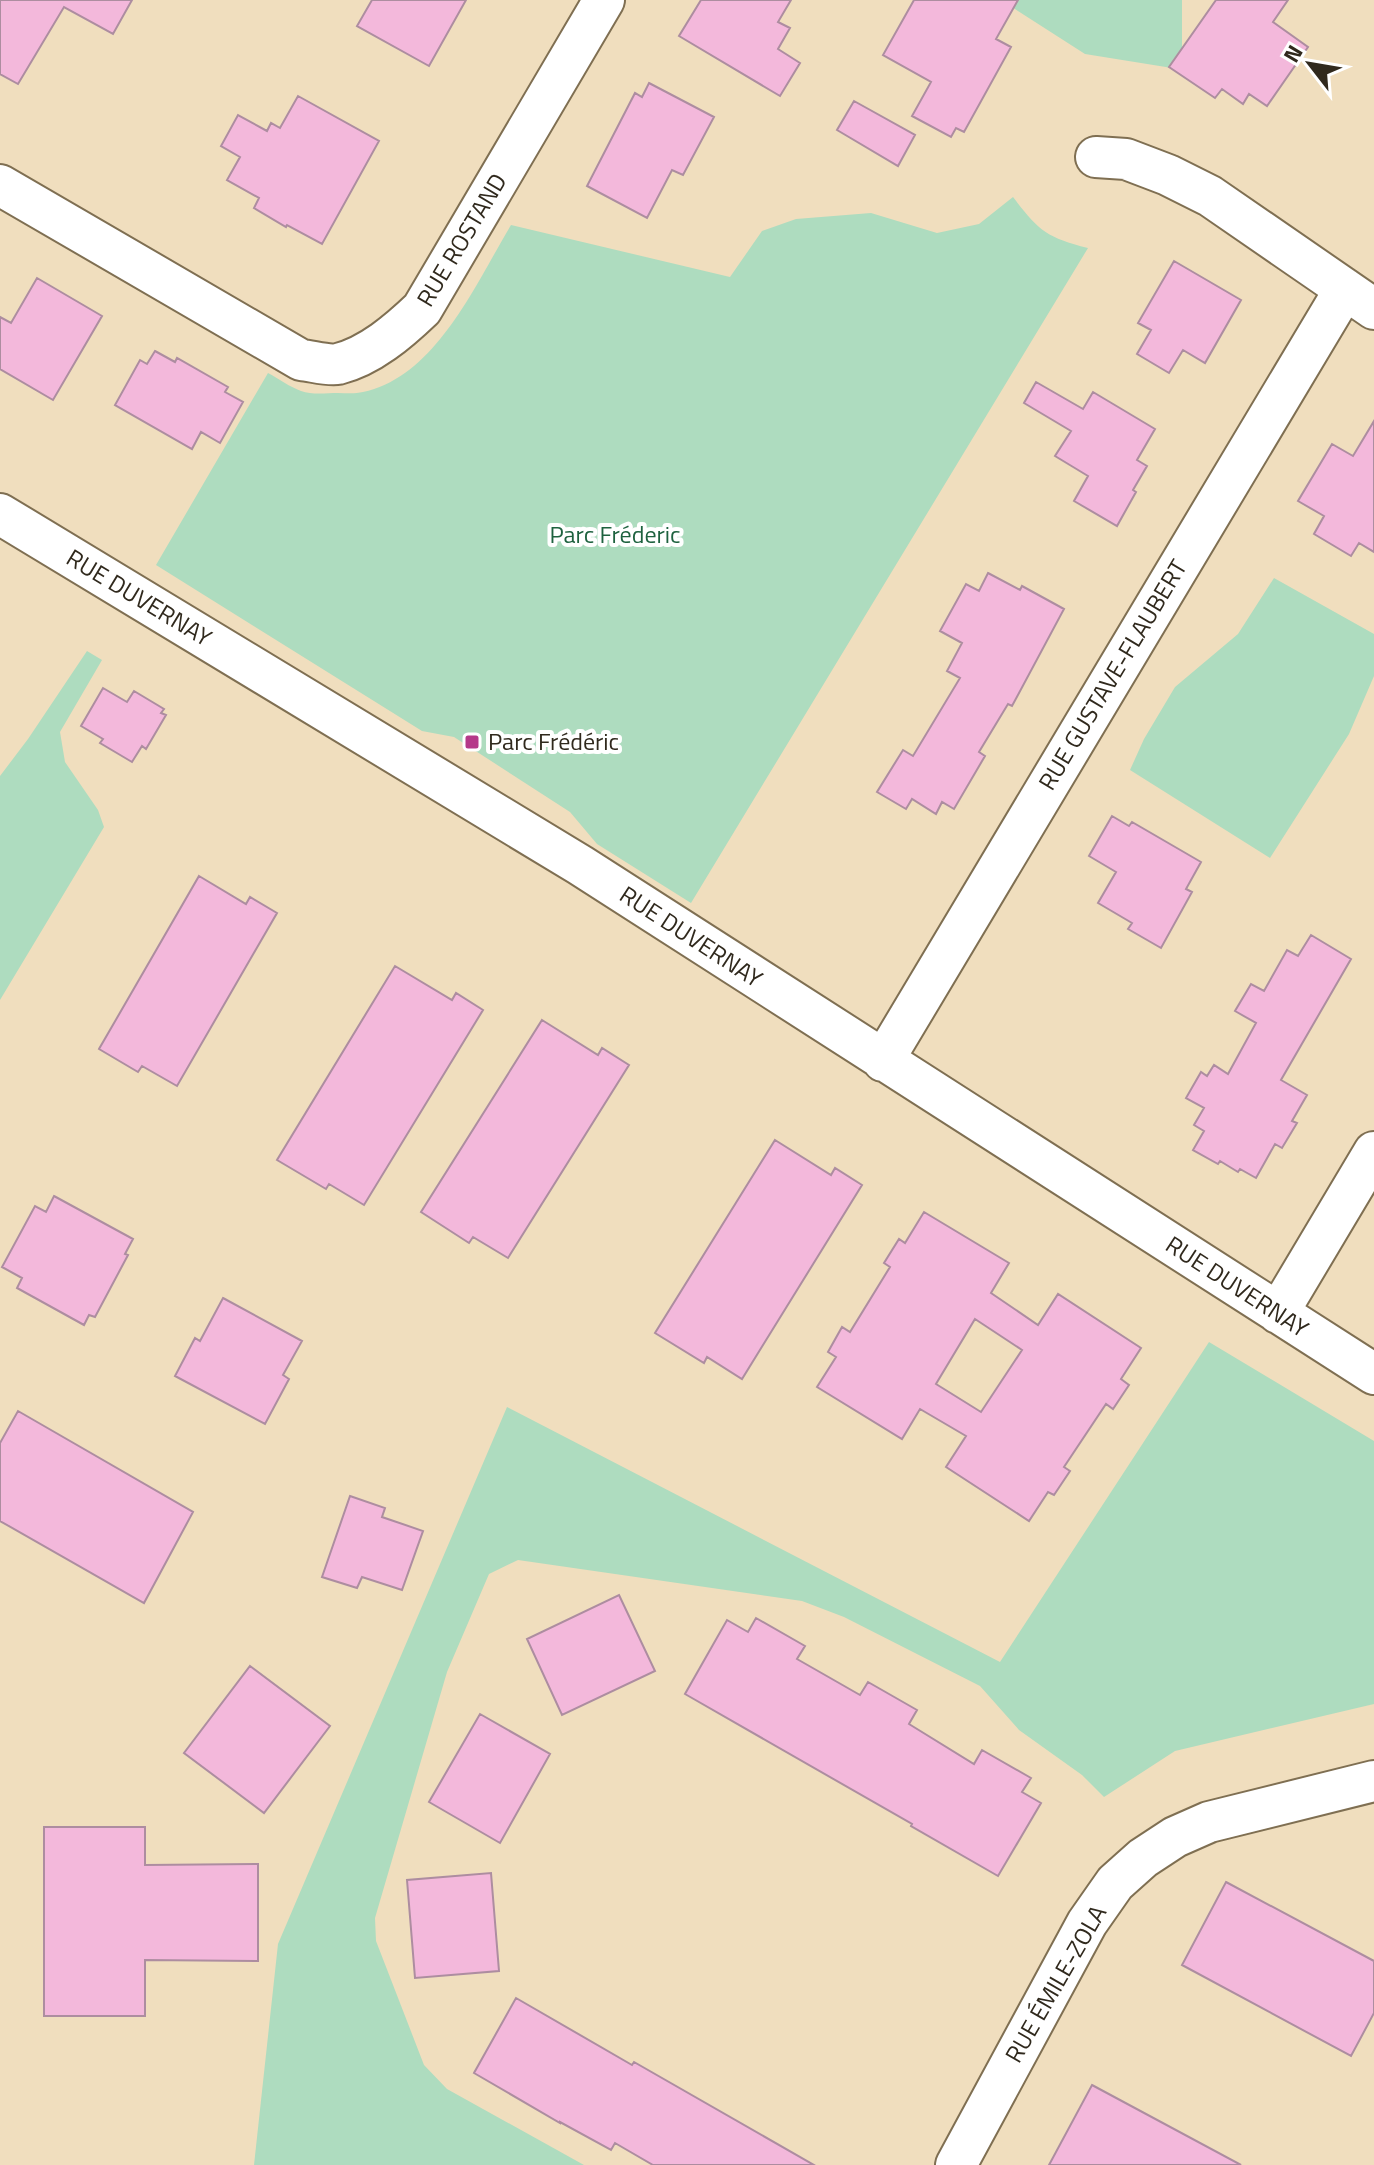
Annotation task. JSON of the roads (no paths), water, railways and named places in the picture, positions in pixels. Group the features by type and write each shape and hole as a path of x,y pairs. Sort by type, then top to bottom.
{"street":[{"name":"RUE ROSTAND","path":"0,185 301,360 336,365 368,351 422,309 604,0"},
{"path":"1096,157 1126,159 1210,196 1359,299"},
{"name":"RUE GUSTAVE-FLAUBERT","path":"883,1061 1359,299"},
{"name":"RUE DUVERNAY","path":"0,514 580,865 1374,1374"},
{"path":"1278,1313 1374,1152"},
{"name":"RUE ÉMILE-ZOLA","path":"956,2165 1087,1923 1115,1883 1143,1858 1175,1837 1209,1822 1374,1781"}],"place":[{"name":"Parc Frédéric","path":"472,742"}],"park label":[{"name":"Parc Fréderic","path":"615,535"}]}
